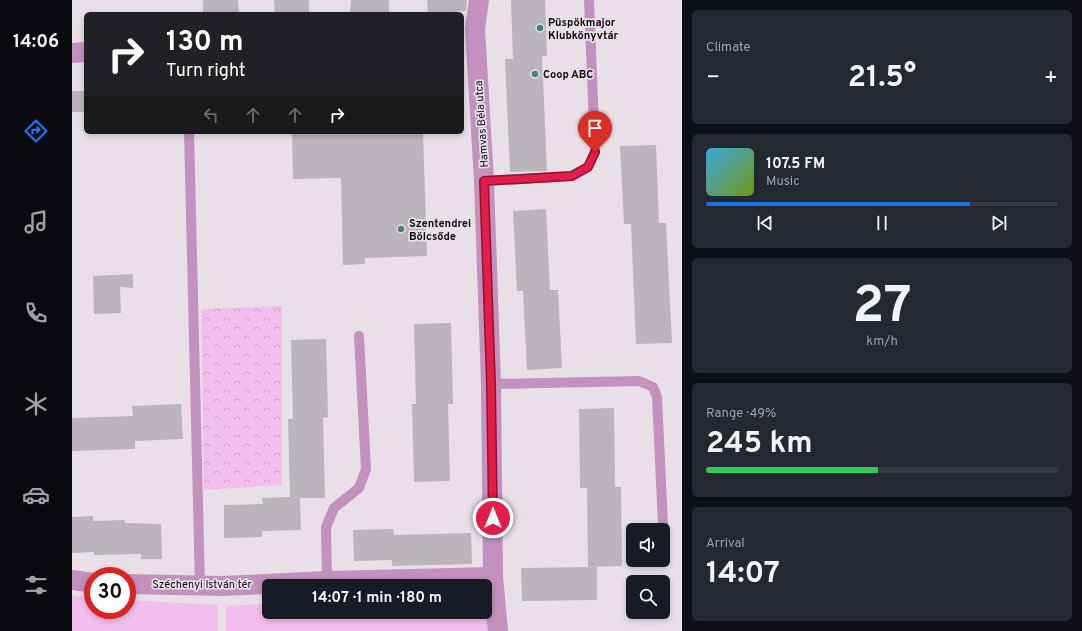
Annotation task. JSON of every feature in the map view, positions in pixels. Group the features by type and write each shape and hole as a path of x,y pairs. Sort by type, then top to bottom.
{"street":[{"name":"Hamvas Béla utca","path":"478,0 468,30 484,181 491,384 493,577 498,631"},
{"path":"72,53 84,52"},
{"name":"Széchenyi István tér","path":"410,579 493,577"},
{"path":"72,580 84,582"},
{"name":"Széchenyi István tér","path":"136,584 200,586 262,584"}],"lane":[{"path":"484,181 572,176 588,167 595,152 589,0"},
{"path":"189,134 200,586"},
{"path":"327,579 326,528 334,508 359,488 366,469 359,336"},
{"path":"491,384 638,381 652,387 657,397 663,523"}],"green space":[{"path":"282,306 282,485 204,490 201,309"},
{"path":"72,595 84,597 84,619 136,619 136,600 218,605 218,631 72,631"},
{"path":"262,604 262,619 492,619 492,608 493,631 226,631 226,606"}],"building":[{"path":"203,0 238,0 239,12 203,12"},
{"path":"274,0 309,0 309,12 275,12"},
{"path":"351,0 389,0 389,12 350,12"},
{"path":"427,0 467,0 466,11 428,12"},
{"path":"511,0 545,0 547,56 542,56 547,171 510,172 505,59 513,59"},
{"path":"72,91 84,91 84,112 72,112"},
{"path":"292,134 423,134 427,256 365,258 365,264 343,265 341,178 293,179"},
{"path":"656,145 659,223 666,223 672,343 636,344 631,224 624,224 620,146"},
{"path":"546,209 550,290 558,290 562,368 527,370 523,291 517,291 513,211"},
{"path":"133,274 133,288 120,287 121,313 94,314 93,276"},
{"path":"451,323 453,404 448,404 450,481 414,482 412,404 416,404 414,324"},
{"path":"326,339 328,417 323,418 325,498 300,498 301,530 262,531 262,537 224,538 224,505 263,504 262,498 290,497 288,419 293,419 291,340"},
{"path":"181,404 183,439 135,441 135,449 72,451 72,418 133,416 132,406"},
{"path":"614,408 615,487 621,487 622,566 588,567 587,488 580,488 579,409"},
{"path":"93,516 93,521 125,520 125,523 161,524 162,559 141,559 141,554 94,555 94,552 72,553 72,517"},
{"path":"393,529 394,535 471,533 472,564 392,566 392,560 354,561 353,530"},
{"path":"597,567 597,600 522,601 521,568"}],"place":[{"name":"Püspökmajor Klubkönyvtár","path":"540,28"},
{"name":"Coop ABC","path":"535,74"},
{"name":"Szentendrei Bölcsőde","path":"401,229"}],"route":[{"path":"493,518 493,444 484,181 572,176 588,167 595,152"}]}
